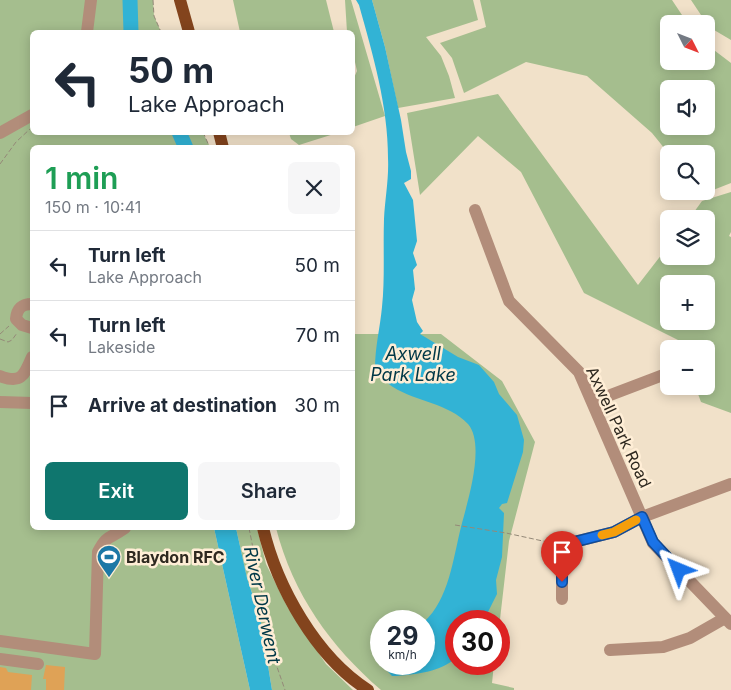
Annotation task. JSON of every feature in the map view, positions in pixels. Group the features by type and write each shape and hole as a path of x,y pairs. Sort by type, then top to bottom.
{"main road":[{"path":"180,0 188,30"},
{"path":"264,530 271,558 293,603 318,641 362,688"}],"street":[{"path":"87,30 91,0"},
{"path":"0,133 30,116"},
{"name":"Axwell Park Road","path":"475,210 509,301 579,372 653,542 728,621"},
{"path":"30,304 23,304 20,307 16,319 22,325 30,327"},
{"path":"0,376 16,380 21,377 30,361"},
{"path":"592,402 660,376"},
{"path":"0,402 30,403"},
{"path":"562,599 562,545 614,532 642,517 731,484"},
{"path":"0,641 95,654 98,552 105,539 121,530"},
{"path":"610,650 663,647 690,638 728,621"},
{"path":"0,659 38,664"}],"path":[{"path":"153,0 154,16 160,30"},
{"path":"0,164 16,142 30,129"},
{"path":"0,334 3,330"},
{"path":"0,339 8,342 16,336"},
{"path":"455,525 506,533 562,545"},
{"path":"250,530 276,664 285,690"}],"green space":[{"name":"Blaydon RFC","path":"0,0 153,0 154,16 160,30 30,30 30,135 204,135 209,145 30,145 30,530 214,530 250,690 0,690"},
{"path":"233,0 326,0 334,30 240,30"},
{"path":"345,0 351,0 385,116 355,126 355,76 357,71 355,62 355,30 347,30"},
{"path":"372,0 473,0 478,20 426,37 441,56 455,98 398,108 385,47"},
{"path":"480,0 672,0 682,15 660,15 660,70 715,70 715,51 731,63 731,183 715,189 715,145 662,145 652,133 587,76 526,62 464,93 452,58 440,43 486,27"},
{"path":"691,0 731,0 731,40 715,31 715,15 701,15"},
{"path":"498,94 638,285 660,257 660,265 715,265 715,210 696,210 702,201 715,200 715,197 731,192 731,232 729,236 731,237 731,413 701,402 698,395 715,395 715,340 678,340 584,293 521,172 478,136 420,195 407,113"},
{"path":"290,135 331,135 299,145 291,139"},
{"path":"355,334 441,334 502,381 535,442 509,541 501,610 445,610 445,675 493,675 492,683 514,688 514,690 381,690 345,655 330,637 303,597 292,575 277,530 355,530"},
{"path":"236,530 258,530 266,564 288,608 326,664 353,690 272,690 260,617 247,578"}],"water":[{"name":"Axwell Park Lake","path":"356,0 372,0 385,47 411,171 411,179 404,183 413,200 417,241 413,253 417,265 413,270 415,289 412,300 417,322 423,331 420,334 458,357 479,365 494,382 499,394 517,415 524,440 523,452 507,503 502,504 499,508 504,513 502,557 496,580 497,594 489,610 445,610 445,665 435,669 434,610 445,590 449,578 474,474 475,446 473,433 468,424 460,417 451,411 393,387 375,368 383,296 384,219 388,166 387,139 383,100 359,5"},
{"path":"214,530 236,530 247,578 260,617 272,690 250,690"}],"building":[{"path":"46,665 65,667 64,690 46,690 46,679 43,679"},
{"path":"0,667 6,668 8,672 32,675 31,690 0,690"}],"waterway":[{"name":"River Derwent","path":"130,0 131,30"},
{"name":"River Derwent","path":"180,135 185,145"}],"slow traffic":[{"path":"602,535 614,532 636,520"}],"place":[{"name":"Blaydon RFC","path":"109,578"}],"route":[{"path":"562,582 562,545 614,532 642,517 653,542 679,570"}]}
